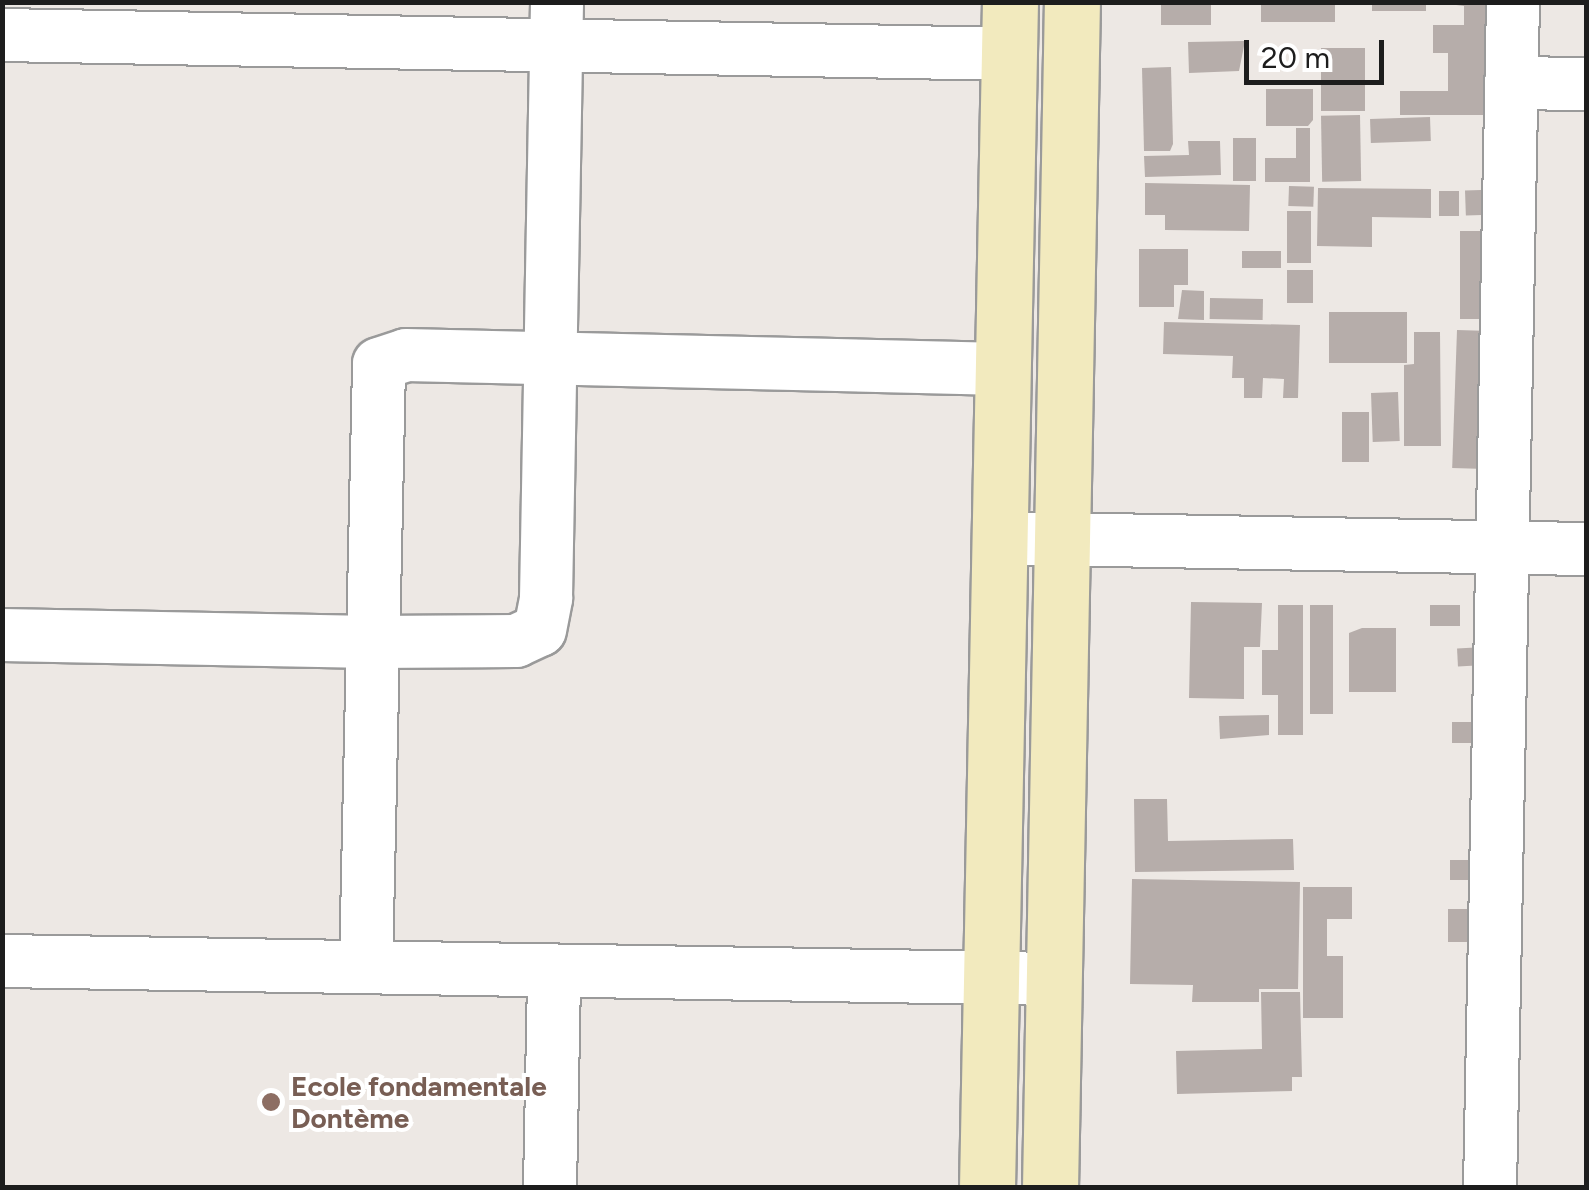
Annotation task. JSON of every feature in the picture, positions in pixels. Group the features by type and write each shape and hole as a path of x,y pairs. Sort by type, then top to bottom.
{"street":[{"path":"1050,1188 1072,2"},
{"path":"1490,1188 1512,2"},
{"path":"2,635 516,641 540,630 551,361 557,24"},
{"path":"2,35 557,24 1009,28 987,1188"},
{"path":"1511,83 1586,84"},
{"path":"366,967 379,364 406,355 1002,369"},
{"path":"1000,538 1586,548"},
{"path":"2,961 1054,978"},
{"path":"550,1188 554,971"}],"building":[{"path":"1161,2 1211,2 1211,25 1161,25"},
{"path":"1261,2 1335,2 1335,22 1261,22"},
{"path":"1372,2 1426,2 1426,11 1372,11"},
{"path":"1433,2 1494,2 1494,115 1400,115 1400,91 1448,91 1448,53 1433,53 1433,25 1464,25 1464,6"},
{"path":"1245,41 1239,71 1189,73 1188,42"},
{"path":"1321,48 1365,48 1365,111 1321,111"},
{"path":"1171,67 1173,144 1170,151 1144,151 1142,68"},
{"path":"1266,89 1313,89 1313,120 1308,126 1266,126"},
{"path":"1360,115 1361,181 1322,182 1321,116"},
{"path":"1430,117 1431,141 1371,143 1370,119"},
{"path":"1296,128 1310,128 1310,182 1265,182 1265,158 1296,158"},
{"path":"1233,138 1256,138 1256,181 1233,181"},
{"path":"1188,141 1220,141 1221,175 1145,177 1144,156 1189,155"},
{"path":"1145,183 1250,185 1249,231 1165,230 1165,215 1145,215"},
{"path":"1289,186 1314,187 1313,207 1288,206"},
{"path":"1318,188 1431,189 1431,218 1372,217 1372,247 1317,246"},
{"path":"1481,190 1482,215 1466,216 1465,191"},
{"path":"1439,191 1459,191 1459,216 1439,216"},
{"path":"1287,211 1311,211 1311,263 1287,263"},
{"path":"1460,231 1488,231 1488,319 1460,319"},
{"path":"1139,249 1188,249 1188,285 1174,285 1174,307 1139,307"},
{"path":"1242,251 1281,251 1281,268 1242,268"},
{"path":"1287,270 1313,270 1313,303 1287,303"},
{"path":"1182,290 1204,291 1204,320 1178,319"},
{"path":"1210,298 1263,299 1263,320 1210,319"},
{"path":"1329,312 1407,312 1407,363 1329,363"},
{"path":"1164,322 1300,325 1298,398 1283,398 1284,379 1263,378 1262,398 1244,398 1244,378 1232,378 1233,356 1163,354"},
{"path":"1457,330 1482,331 1477,469 1452,468"},
{"path":"1414,332 1440,332 1441,446 1404,446 1404,365 1414,364"},
{"path":"1398,392 1400,441 1373,442 1371,393"},
{"path":"1342,412 1369,412 1369,462 1342,462"},
{"path":"1191,602 1262,603 1260,647 1244,647 1244,699 1189,698"},
{"path":"1278,605 1303,605 1303,735 1278,735 1278,695 1262,695 1262,650 1278,650"},
{"path":"1310,605 1333,605 1333,714 1310,714"},
{"path":"1430,605 1460,605 1460,626 1430,626"},
{"path":"1362,628 1396,628 1396,692 1349,692 1349,633"},
{"path":"1484,647 1485,665 1458,666 1457,648"},
{"path":"1269,715 1269,735 1220,739 1219,716"},
{"path":"1452,722 1479,722 1479,743 1452,743"},
{"path":"1134,799 1167,799 1168,841 1293,839 1294,870 1135,872"},
{"path":"1450,860 1493,860 1493,880 1450,880"},
{"path":"1132,879 1300,882 1298,989 1259,989 1259,1002 1192,1002 1193,985 1130,984"},
{"path":"1303,887 1352,887 1352,919 1327,919 1327,956 1343,956 1343,1018 1303,1018"},
{"path":"1448,909 1472,909 1472,942 1448,942"},
{"path":"1261,992 1300,992 1302,1077 1292,1077 1292,1091 1177,1094 1176,1051 1262,1049"}],"place":[{"name":"Ecole fondamentale Dontème","path":"271,1102"}]}
